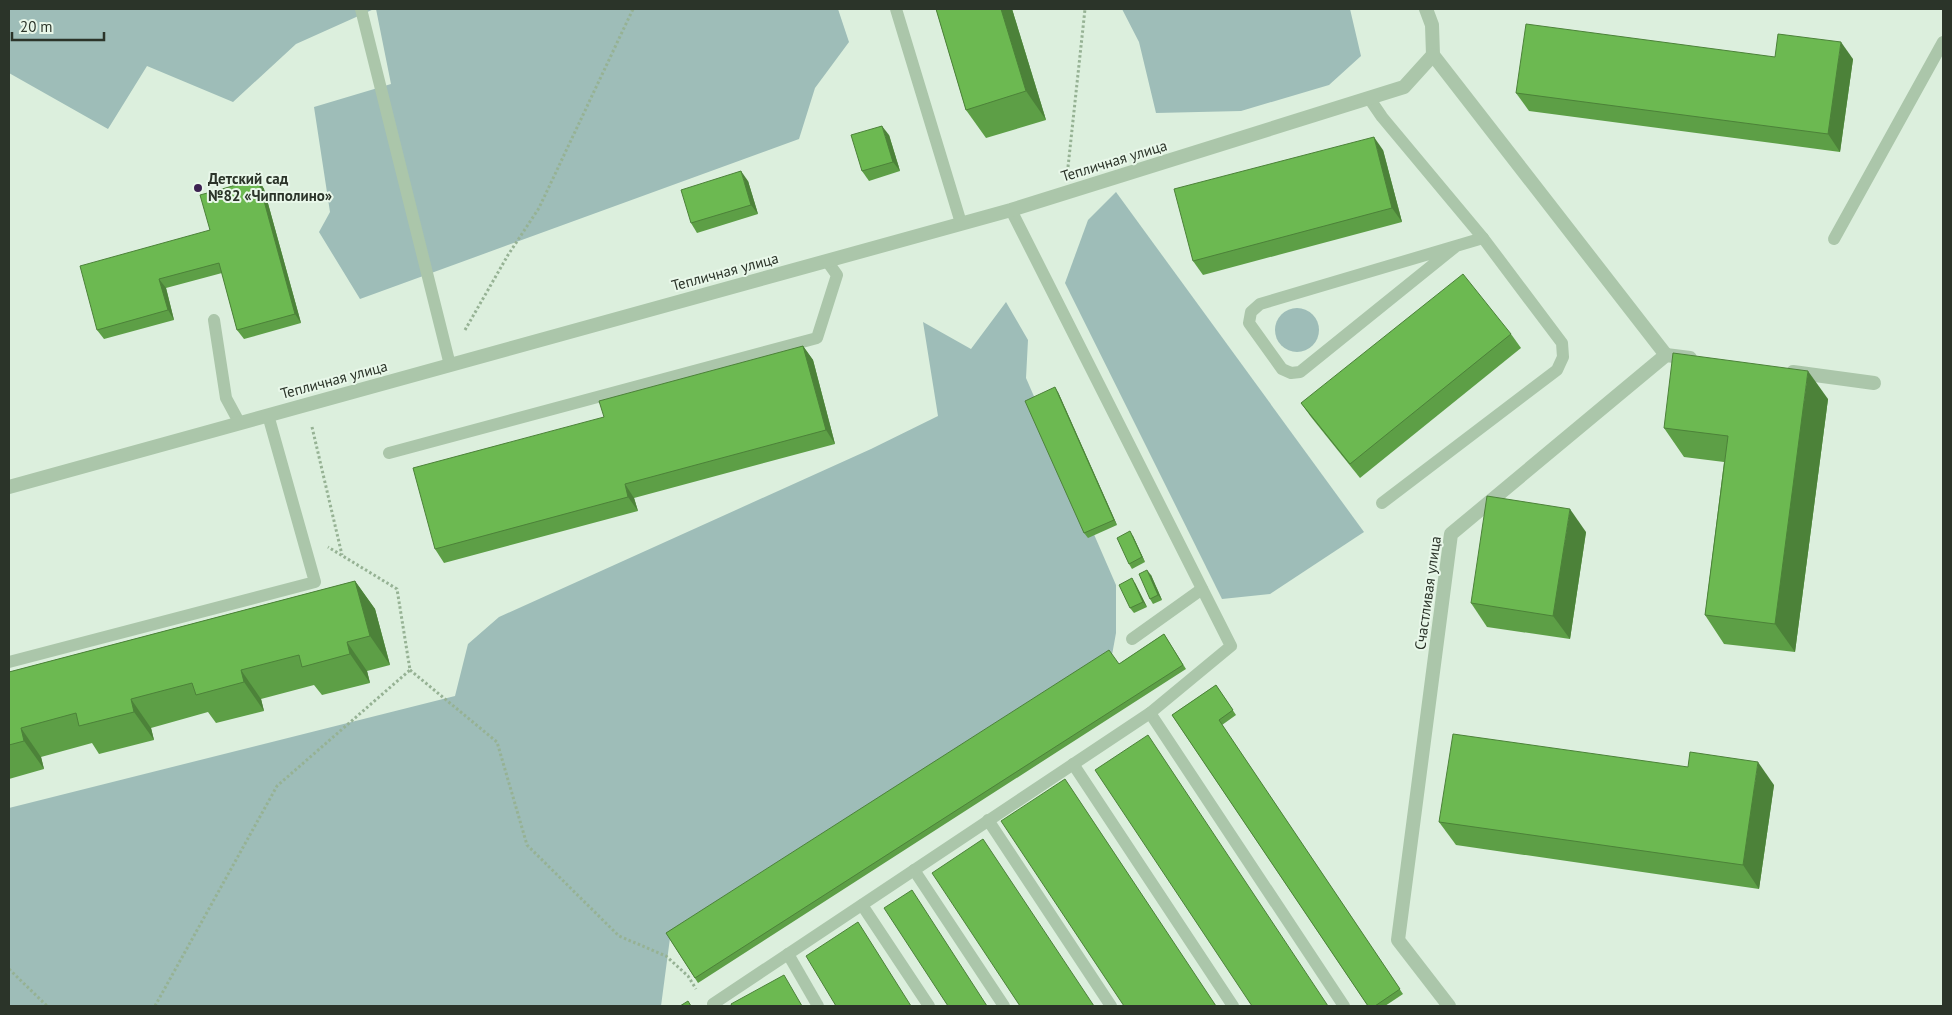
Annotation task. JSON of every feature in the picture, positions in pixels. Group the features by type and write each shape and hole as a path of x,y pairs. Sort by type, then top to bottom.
{"street":[{"path":"1426,9 1432,25 1432,55 1666,355 1706,360"},
{"name":"Тепличная улица","path":"9,487 1011,210 1404,87 1432,55"},
{"name":"Счастливая улица","path":"1448,1006 1398,940 1451,534 1666,355"},
{"path":"1775,370 1874,383"}],"lane":[{"path":"361,9 450,364"},
{"path":"896,9 961,223"},
{"path":"1834,239 1943,42"},
{"path":"1369,98 1382,117 1483,238 1562,343 1563,357 1557,370 1382,503"},
{"path":"714,1006 713,1004 1150,713 1231,646 1011,210"},
{"path":"1455,247 1300,372 1291,373 1282,369 1250,323 1251,312 1260,304 1483,238"},
{"path":"389,453 817,338 837,275 827,260"},
{"path":"214,320 226,398 239,422"},
{"path":"9,662 315,582 268,415"},
{"path":"1132,639 1202,589"},
{"path":"1150,713 1344,1006"},
{"path":"1073,764 1232,1006"},
{"path":"988,820 1112,1006"},
{"path":"914,870 1004,1006"},
{"path":"862,904 929,1006"},
{"path":"788,954 818,1006"}],"path":[{"path":"450,364 471,316 539,208 633,9"},
{"path":"1066,193 1086,9"},
{"path":"307,404 342,555"},
{"path":"300,530 397,589 410,670 497,742 527,845 619,936 666,956 688,976 697,991"},
{"path":"155,1006 277,786 410,670"},
{"path":"9,969 47,1006"}],"shaded area":[{"path":"9,9 374,9 296,44 233,102 147,66 108,129 9,73"},
{"path":"376,9 838,9 849,42 815,88 799,139 360,299 319,232 330,212 314,107 391,84"},
{"path":"1122,9 1350,9 1361,56 1329,85 1241,111 1156,113 1139,42"},
{"path":"1116,192 1364,532 1270,594 1222,599 1065,283 1088,220"},
{"path":"1006,302 1028,340 1026,378 1116,585 1116,633 1112,655 670,938 661,1006 9,1006 9,808 455,696 468,644 499,617 871,449 938,416 923,322 971,349"},
{"path":"1297,308 1309,312 1315,318 1319,330 1315,342 1309,348 1297,352 1285,348 1279,342 1275,330 1279,318 1285,312"}],"building":[{"path":"936,9 1001,9 1026,91 966,110"},
{"path":"1526,24 1775,57 1778,34 1841,42 1828,134 1516,93"},
{"path":"882,126 893,162 862,171 851,135"},
{"path":"1374,137 1392,208 1193,261 1174,189"},
{"path":"741,171 751,205 691,223 681,190"},
{"path":"258,179 295,314 237,330 219,263 159,279 168,310 97,330 80,266 210,230 200,195"},
{"path":"1463,274 1511,334 1350,464 1301,403"},
{"path":"803,346 826,430 625,484 628,497 435,549 413,468 604,417 599,401"},
{"path":"1673,353 1808,371 1775,624 1705,615 1728,436 1664,428"},
{"path":"1055,387 1114,520 1084,533 1025,401"},
{"path":"1487,496 1570,509 1553,616 1471,603"},
{"path":"1130,531 1142,557 1129,564 1117,538"},
{"path":"1147,570 1158,595 1150,599 1139,574"},
{"path":"1132,578 1143,602 1130,608 1119,585"},
{"path":"355,581 370,636 347,642 350,654 302,667 299,655 241,670 244,682 196,695 192,683 131,699 134,712 79,726 76,713 21,728 24,741 9,745 9,672"},
{"path":"1164,634 1183,665 695,978 666,933 1109,650 1119,664"},
{"path":"1216,685 1233,710 1219,720 1400,989 1375,1006 1368,1006 1172,715"},
{"path":"1453,734 1688,767 1690,752 1758,762 1743,865 1439,822"},
{"path":"1148,735 1328,1006 1252,1006 1095,770"},
{"path":"1065,779 1216,1006 1124,1006 1001,821"},
{"path":"983,839 1094,1006 1020,1006 932,873"},
{"path":"912,890 987,1006 948,1006 884,908"},
{"path":"858,922 911,1006 836,1006 806,956"},
{"path":"784,975 802,1006 732,1006 731,1004"},
{"path":"688,1001 691,1006 680,1006"}],"place":[{"name":"Детский сад №82 «Чипполино»","path":"198,188"}]}
